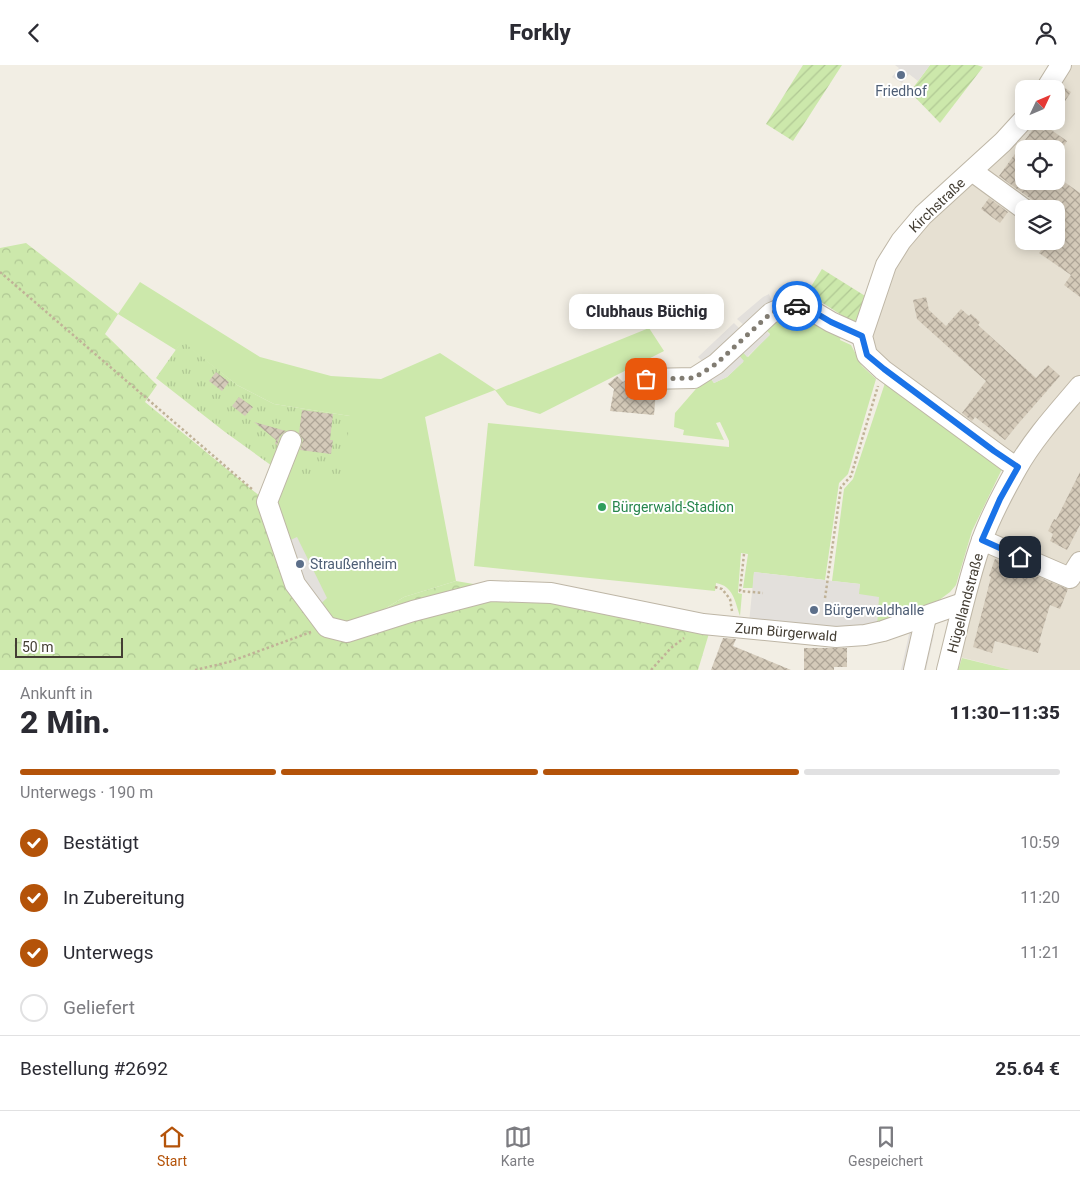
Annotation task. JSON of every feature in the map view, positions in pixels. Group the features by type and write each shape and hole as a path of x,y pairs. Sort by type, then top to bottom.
{"street":[{"path":"1052,80 1062,65"},
{"name":"Kirchstraße","path":"862,336 886,265 901,241 923,215 1015,129"},
{"path":"972,171 1015,202"},
{"path":"646,379 694,378 716,364 771,313 787,306 804,306 831,322 862,336 867,355 1000,456 1018,467"},
{"name":"Hügellandstraße","path":"948,670 963,603 982,540 1000,499 1034,442 1080,386"},
{"path":"291,441 267,502 294,584 327,627"},
{"path":"982,540 1077,576"},
{"name":"Zum Bürgerwald","path":"327,627 348,632 413,611 490,591 551,593 703,624 836,637 866,635 882,631 963,603"},
{"path":"914,670 926,617"}],"path":[{"path":"0,273 267,502"},
{"path":"825,598 841,487 850,476 884,369"},
{"path":"744,554 740,591 763,593"},
{"path":"715,587 722,589 730,599 733,615 732,627"},
{"path":"651,670 671,647 703,624"},
{"path":"195,670 228,662 327,627"}],"shaded area":[{"name":"Friedhof","path":"895,65 930,65 918,81 909,74 902,83 892,77 899,68"},
{"path":"1061,65 1080,65 1080,670 1011,670 960,657 979,579 995,533 1013,495 1017,481 885,383 869,335 883,281 908,237 1018,130 1065,130 1065,80 1058,80"},
{"path":"769,294 773,304 745,326 737,319 763,297"},
{"path":"734,323 741,330 705,364 698,357"},
{"path":"763,327 770,335 747,357 740,349"},
{"path":"737,353 744,361 727,377 714,383 708,375"},
{"name":"Straußenheim","path":"297,537 327,598 315,609 282,544"},
{"name":"Bürgerwaldhalle","path":"754,572 860,584 859,594 879,597 877,628 857,633 749,623"},
{"path":"910,630 934,634 926,670 901,670"}],"green space":[{"path":"803,65 842,65 793,141 766,124"},
{"path":"930,65 977,65 983,67 940,123 910,92"},
{"path":"26,243 118,314 105,334 157,385 145,402 267,502 295,584 348,632 404,597 456,581 556,598 710,630 698,670 0,670 0,248"},
{"path":"822,269 870,299 854,323 807,293"},
{"path":"140,282 260,357 331,376 381,379 440,353 496,390 649,328 664,351 540,414 507,405 495,390 425,417 456,581 404,597 347,632 327,627 267,502 286,476 350,416 274,404 237,385 182,342 176,350 118,314"},
{"path":"804,314 841,336 840,340 851,345 862,366 876,379 848,474 839,483 825,580 754,572 753,588 743,588 748,554 741,553 738,593 742,594 740,616 730,591 716,583 715,591 474,566 488,423 729,447 729,441 720,422 716,423 724,440 683,435 684,430 674,427 675,413 708,375 714,383 727,377 743,362 737,353 740,349 748,357 770,334 763,327 779,315"},
{"path":"182,341 237,385 274,404 350,416 343,483 286,476 225,432 156,378"},
{"path":"885,383 1002,469 972,531 956,585 950,592 923,612 877,623 858,594 860,584 832,581 844,489 853,479"},
{"path":"962,658 1011,670 958,670"}],"building":[{"path":"1065,88 1071,92 1065,101"},
{"path":"1032,130 1051,130 1067,141 1065,144 1065,140 1025,140"},
{"path":"1015,154 1015,187 999,176"},
{"path":"1065,182 1080,193 1080,297 1064,285 1071,275 1039,253 1041,250 1065,250 1065,200 1032,200 1019,190 1065,190"},
{"path":"989,198 1008,212 1000,223 981,209"},
{"path":"926,297 929,310 946,326 961,309 969,316 971,314 980,322 978,325 1036,378 1048,365 1060,376 1005,440 975,417 972,421 962,413 986,381 917,319 913,300"},
{"path":"216,372 229,382 222,391 209,381"},
{"path":"617,376 623,382 627,379 632,385 635,383 641,390 656,391 654,415 610,411 614,389 608,384"},
{"path":"239,397 253,407 245,416 232,406"},
{"path":"302,410 333,414 330,440 333,440 331,454 300,450 303,440 299,433"},
{"path":"254,422 286,431 280,436 277,445 275,444 276,440"},
{"path":"1080,472 1080,525 1067,550 1050,541 1053,534 1048,531 1054,519 1056,520"},
{"path":"995,559 1068,589 1060,609 1050,605 1039,642 1041,643 1038,653 995,641 992,653 973,647 991,577 989,576"},
{"path":"723,638 736,639 733,646 791,670 711,670"},
{"path":"804,648 847,648 847,667 834,667 834,670 804,670"}],"way so far":[{"path":"646,379 694,378 716,364 771,313 787,306 797,306"}],"place":[{"name":"Friedhof","path":"901,75"},
{"name":"Clubhaus Büchig","path":"646,379"},
{"name":"Bürgerwald-Stadion","path":"602,507"},
{"name":"Straußenheim","path":"300,564"},
{"name":"Bürgerwaldhalle","path":"814,610"}],"route":[{"path":"797,306 804,306 831,322 862,336 867,355 939,412 1018,467 1000,499 982,540 1020,557"}]}
